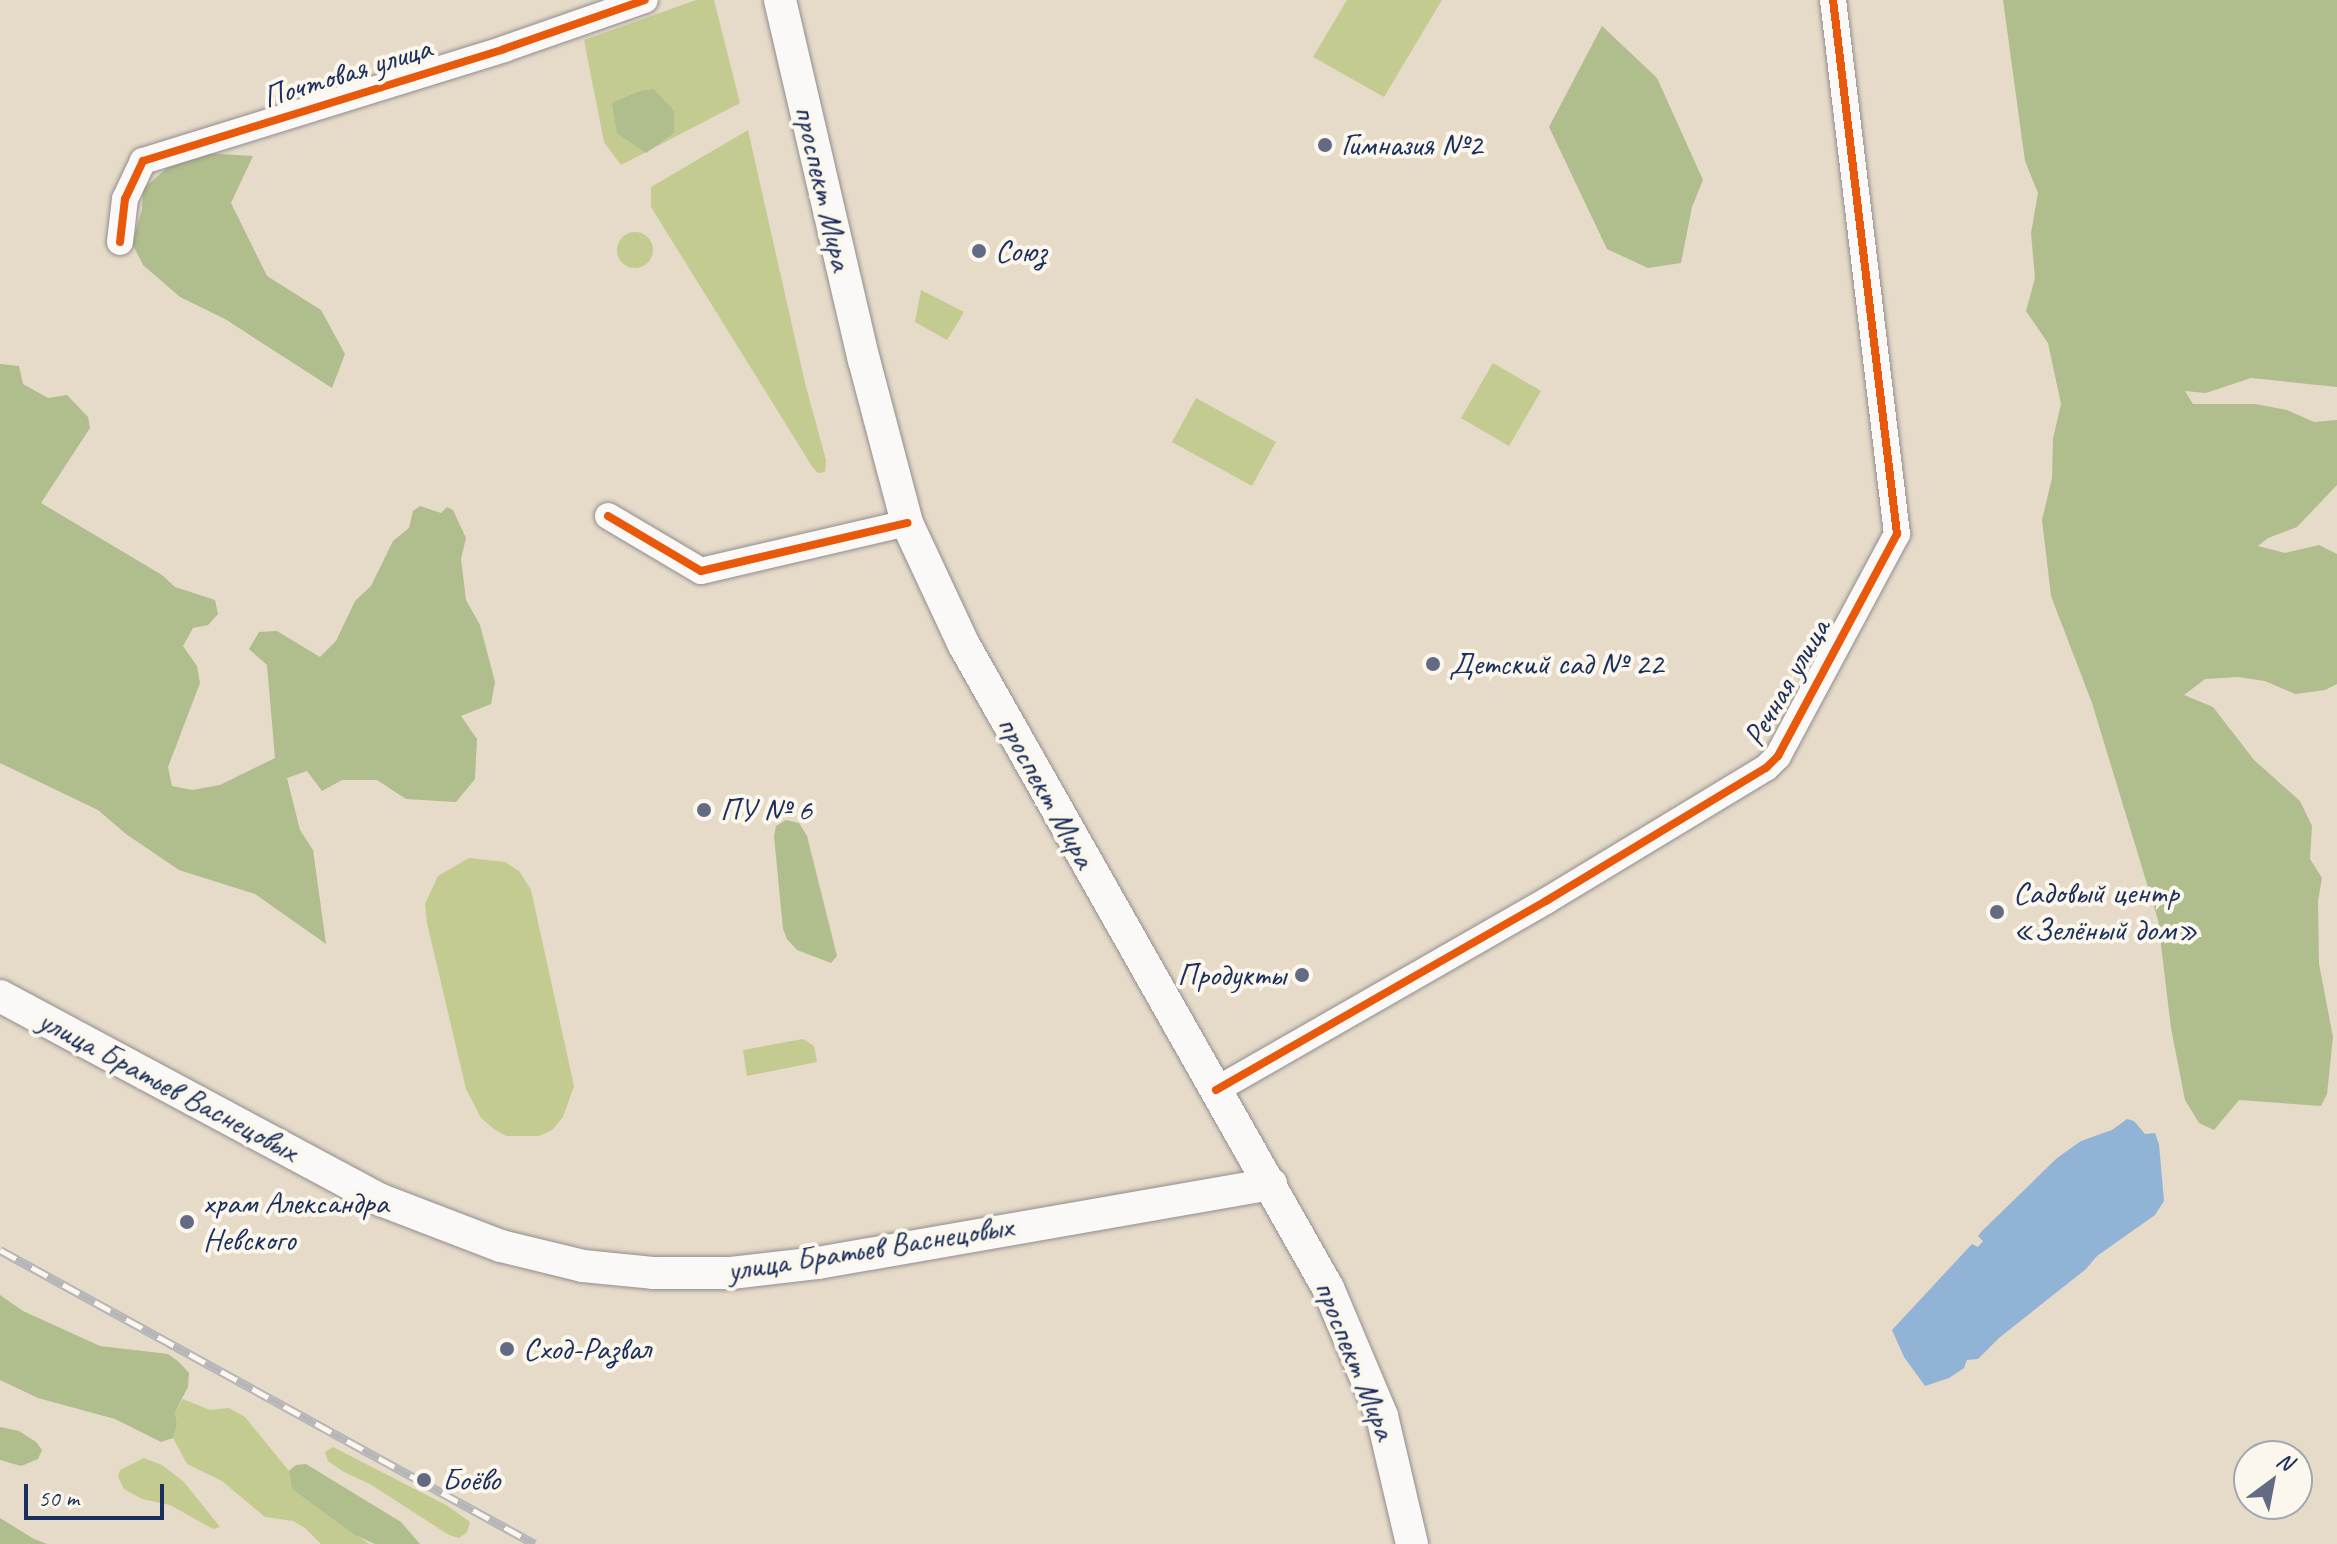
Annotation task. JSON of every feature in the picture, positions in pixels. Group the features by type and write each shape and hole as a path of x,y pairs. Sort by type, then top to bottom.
{"main road":[{"name":"проспект Мира","path":"780,0 864,360 907,523 964,645 1328,1288 1369,1379 1390,1443 1412,1544"},
{"name":"улица Братьев Васнецовых","path":"0,996 381,1200 501,1246 583,1266 653,1273 731,1273 818,1263 1271,1184"}],"street":[{"name":"Почтовая улица","path":"120,242 125,199 143,161 504,49 645,0"},
{"name":"Речная улица","path":"1216,1090 1546,901 1766,768 1778,756 1897,534 1833,0"},
{"path":"608,516 701,571 907,523"}],"green space":[{"path":"696,0 714,0 740,103 621,165 604,142 584,40"},
{"path":"1347,0 1442,0 1384,97 1313,57"},
{"path":"2003,0 2337,0 2337,387 2251,378 2206,393 2185,391 2193,404 2255,404 2287,410 2314,422 2337,420 2337,485 2297,527 2268,538 2258,546 2285,553 2319,545 2337,554 2337,684 2325,690 2295,694 2265,681 2238,677 2205,679 2184,695 2213,707 2254,760 2300,801 2312,826 2310,859 2322,878 2318,901 2319,964 2333,1037 2327,1094 2321,1106 2239,1100 2214,1130 2199,1123 2185,1100 2171,1028 2158,920 2092,703 2051,596 2042,520 2052,478 2053,439 2061,404 2048,343 2026,311 2035,278 2031,233 2038,193 2025,161"},
{"path":"1602,26 1657,78 1703,180 1692,207 1681,263 1648,268 1607,249 1549,127"},
{"path":"654,89 674,111 674,133 646,153 617,133 612,103 640,91"},
{"path":"748,130 805,383 826,460 825,472 818,473 813,468 651,207 651,187"},
{"path":"205,153 253,156 231,203 267,276 321,310 345,354 332,388 225,319 180,297 143,265 132,243 142,210 143,189 167,168"},
{"path":"635,232 648,237 653,250 648,263 635,268 622,263 617,250 622,237"},
{"path":"921,290 964,312 947,340 915,322"},
{"path":"1493,363 1541,391 1509,446 1461,418"},
{"path":"0,364 19,366 23,384 48,398 67,395 88,417 90,428 41,503 162,575 175,587 215,600 218,614 208,625 193,628 183,646 197,666 200,683 168,767 172,786 192,790 220,785 275,758 267,665 249,649 259,632 277,631 320,657 336,641 355,601 371,586 393,541 409,528 413,511 420,506 441,513 447,507 453,510 466,538 461,559 466,600 480,625 495,682 491,704 461,716 477,739 475,779 456,802 406,799 377,780 342,780 322,791 307,771 287,778 300,830 313,850 326,944 255,894 179,870 126,834 98,810 0,763"},
{"path":"1196,398 1276,442 1252,486 1172,442"},
{"path":"786,820 799,823 807,836 837,956 831,963 797,950 783,929 774,836 776,826"},
{"path":"469,858 505,862 519,871 531,890 574,1086 563,1117 552,1130 539,1136 506,1136 494,1129 481,1118 466,1089 425,904 438,876"},
{"path":"803,1039 814,1046 817,1062 747,1076 743,1050"},
{"path":"0,1295 23,1311 100,1346 168,1354 179,1362 189,1373 188,1387 175,1412 177,1424 173,1438 161,1442 115,1419 38,1398 0,1380"},
{"path":"183,1399 210,1410 229,1408 245,1417 289,1471 292,1489 369,1544 321,1544 305,1528 293,1521 265,1517 222,1481 187,1464 173,1438 177,1424 175,1412"},
{"path":"0,1427 19,1431 36,1442 42,1450 38,1459 21,1466 0,1460"},
{"path":"333,1447 446,1505 470,1522 467,1532 459,1538 449,1535 370,1484 344,1472 328,1461 325,1452"},
{"path":"144,1458 162,1465 184,1482 220,1527 213,1529 170,1505 142,1499 124,1489 118,1477 120,1470"},
{"path":"306,1464 401,1522 420,1544 375,1544 355,1535 292,1489 289,1471 296,1465"},
{"path":"0,1518 34,1539 47,1544 0,1544"}],"water":[{"path":"2127,1119 2134,1121 2145,1134 2155,1133 2159,1144 2164,1201 2155,1215 2097,1256 2086,1269 1999,1338 1978,1359 1967,1360 1964,1368 1949,1378 1925,1386 1904,1357 1892,1330 1972,1244 1978,1247 1983,1241 1978,1236 1982,1231 2057,1158 2081,1141 2112,1130"}],"railway":[{"path":"0,1250 535,1544"}],"cycle path":[{"path":"120,242 125,199 143,161 504,49 645,0"},
{"path":"1216,1090 1546,901 1766,768 1778,756 1897,534 1833,0"},
{"path":"608,516 701,571 907,523"}],"place":[{"name":"Гимназия №2","path":"1325,145"},
{"name":"Союз","path":"979,251"},
{"name":"Детский сад № 22","path":"1433,664"},
{"name":"ПУ № 6","path":"704,810"},
{"name":"Садовый центр «Зелёный дом»","path":"1997,912"},
{"name":"Продукты","path":"1302,975"},
{"name":"храм Александра Невского","path":"187,1222"},
{"name":"Сход-Развал","path":"507,1349"},
{"name":"Боёво","path":"424,1480"}]}
